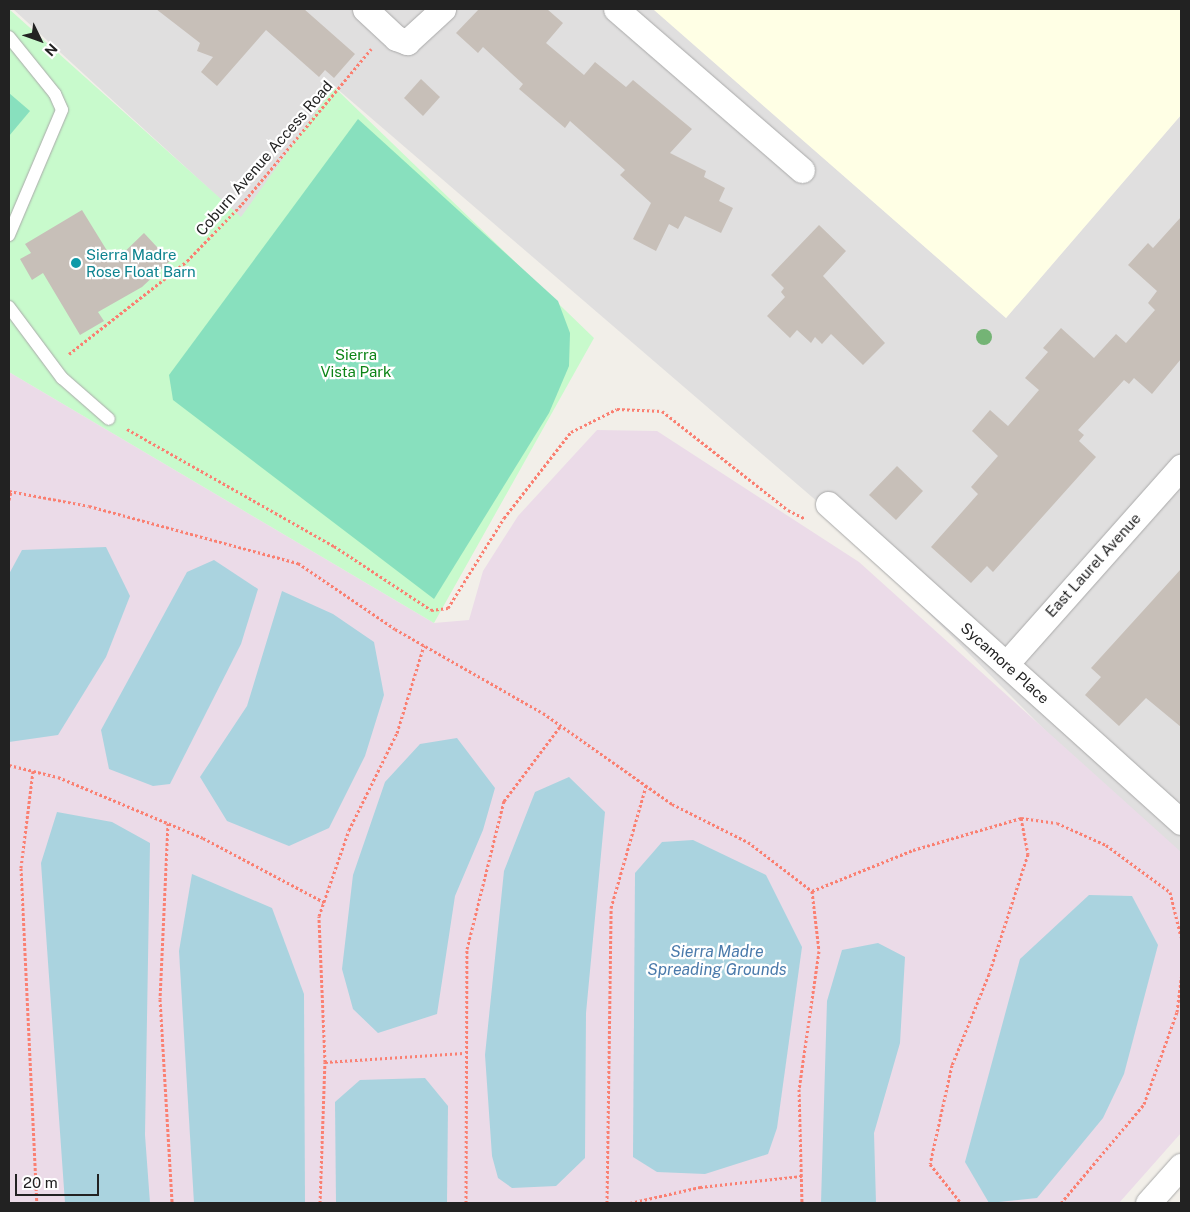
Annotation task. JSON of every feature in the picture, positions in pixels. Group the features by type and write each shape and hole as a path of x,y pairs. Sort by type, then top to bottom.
{"street":[{"path":"365,9 387,29 406,42 443,9"},
{"path":"616,9 802,170"},
{"name":"East Laurel Avenue","path":"1006,664 1181,467"},
{"name":"Sycamore Place","path":"828,504 1181,822"},
{"path":"1148,1203 1178,1175"}],"lane":[{"path":"9,37 55,94 62,110 9,235"},
{"path":"9,307 53,364 109,419"}],"path":[{"name":"Coburn Avenue Access Road","path":"53,364 187,261 242,204 387,29"},
{"path":"109,419 334,546 431,610 448,608 504,518 571,432 617,409 662,411 788,510 811,521 828,504"},
{"path":"9,500 10,491 89,506 298,563 424,645 560,726 646,786 748,842 812,891 819,951 799,1089 802,1203"},
{"path":"320,1203 325,1062 319,916 349,830 397,733 424,645"},
{"path":"466,1203 464,1052 467,949 504,801 560,726"},
{"path":"9,765 33,770 168,823 324,902"},
{"path":"33,770 21,868 37,1203"},
{"path":"608,1203 611,908 646,786"},
{"path":"812,891 913,850 1021,818 1056,823 1106,845 1162,886 1170,892 1181,937"},
{"path":"961,1203 930,1164 952,1065 989,974 1028,854 1021,818"},
{"path":"168,823 160,999 172,1203"},
{"path":"1061,1203 1144,1104 1177,1012 1181,977"},
{"path":"325,1062 464,1052"},
{"path":"630,1203 700,1187 802,1176"}],"shaded area":[{"path":"13,9 653,9 1006,318 1181,115 1181,867 819,503 335,87 241,218"},
{"path":"653,9 1181,9 1181,115 1006,318"},
{"path":"9,372 434,623 469,620 483,571 518,516 597,430 657,431 859,562 1181,852 1181,1133 1119,1203 9,1203"}],"green space":[{"name":"Sierra Vista Park","path":"9,9 241,217 334,87 594,338 434,623 9,372"},
{"path":"9,93 30,111 9,136"},
{"path":"358,119 558,301 570,333 569,366 549,413 434,599 173,400 169,375"}],"water":[{"path":"106,547 130,596 106,657 58,735 9,742 9,574 22,550"},
{"path":"214,560 258,589 241,644 170,784 153,786 109,769 101,730 187,572"},
{"path":"282,591 333,614 374,642 384,695 365,756 329,828 289,846 227,821 200,777 247,706"},
{"path":"457,738 495,788 483,830 455,896 437,1014 378,1033 353,1009 342,969 353,875 385,782 420,744"},
{"path":"569,777 605,812 586,1013 585,1158 556,1186 512,1188 498,1178 492,1156 485,1055 504,871 535,792"},
{"path":"57,812 112,822 150,843 145,1135 150,1203 65,1203 41,863"},
{"name":"Sierra Madre Spreading Grounds","path":"693,840 766,875 802,947 777,1128 768,1154 705,1174 657,1172 633,1157 635,873 662,842"},
{"path":"192,874 272,908 304,994 305,1203 194,1203 179,951"},
{"path":"1089,895 1132,896 1158,945 1124,1074 1103,1118 1037,1198 989,1203 965,1162 1020,959"},
{"name":"Sierra Madre Spreading Grounds","path":"878,943 905,957 900,1043 874,1133 876,1203 821,1203 827,1001 842,950"},
{"path":"425,1078 448,1106 447,1203 336,1203 335,1102 360,1080"}],"building":[{"path":"156,9 304,9 355,54 334,78 325,70 319,77 266,30 217,86 201,72 213,57 197,51 200,43"},
{"path":"479,9 547,9 563,23 546,43 584,75 595,62 626,87 633,80 692,129 670,153 706,171 704,177 725,188 719,201 733,208 721,233 685,216 678,229 669,224 656,251 633,239 651,203 620,175 625,170 570,121 565,128 519,89 523,84 483,47 478,53 456,33"},
{"path":"421,79 440,97 423,116 404,98"},
{"name":"Sierra Madre Rose Float Barn","path":"82,210 114,262 144,233 170,261 142,287 98,312 104,321 80,335 43,273 32,280 20,259 31,253 25,244"},
{"path":"1181,217 1181,359 1152,394 1134,378 1129,384 1124,380 1078,430 1084,435 1079,441 1096,457 993,572 987,566 971,583 931,547 978,494 971,487 998,456 972,431 990,410 1008,426 1039,390 1025,378 1048,352 1043,348 1061,328 1094,358 1116,334 1126,343 1155,310 1148,303 1157,291 1128,265 1148,243 1153,248"},
{"path":"819,225 846,251 823,276 885,343 863,365 831,334 822,344 815,337 811,343 797,330 790,338 767,316 785,297 781,292 784,288 771,275"},
{"path":"897,466 923,491 896,520 869,495"},
{"path":"1181,569 1181,727 1146,698 1119,726 1085,695 1101,677 1091,668"}],"place":[{"name":"Sierra Madre Rose Float Barn","path":"76,263"}]}
